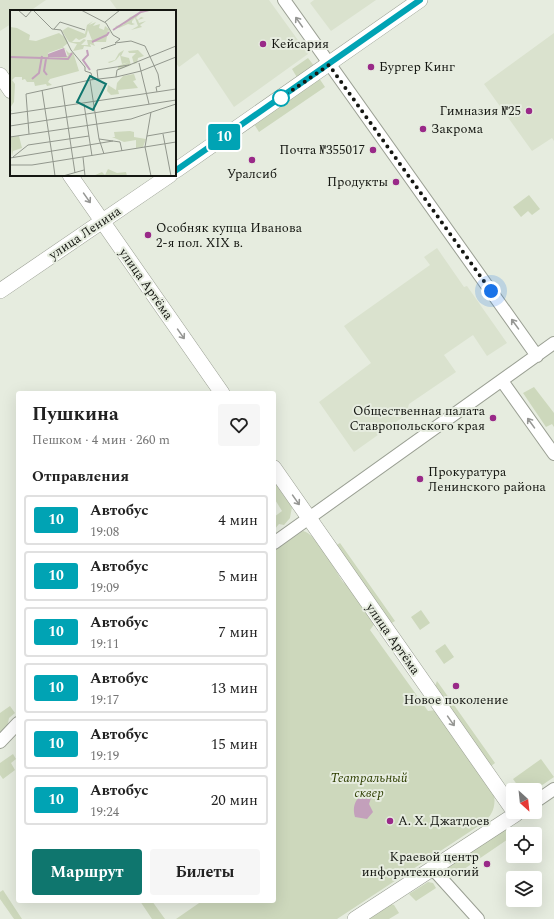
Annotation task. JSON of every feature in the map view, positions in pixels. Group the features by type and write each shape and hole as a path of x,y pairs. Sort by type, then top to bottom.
{"main road":[{"path":"176,170 329,65 420,0"},
{"path":"0,75 10,90"},
{"name":"улица Артёма","path":"71,176 221,391"},
{"name":"улица Ленина","path":"0,291 169,176"},
{"name":"улица Артёма","path":"276,471 506,798"},
{"path":"355,919 506,819"}],"street":[{"path":"284,0 537,356"},
{"path":"276,542 554,344"},
{"path":"502,381 554,454"},
{"path":"0,742 16,725"},
{"path":"542,797 554,789"},
{"path":"432,868 478,919"}],"shaded area":[{"path":"0,0 46,0 31,10 10,10 10,25 0,31"},
{"path":"110,0 269,0 308,54 234,107 198,53 179,67 176,63 176,10 117,10"},
{"path":"314,0 376,0 331,31 310,3"},
{"name":"Гимназия №25","path":"554,33 554,141 552,138 532,151 484,84"},
{"path":"437,248 464,287 467,286 507,343 487,356 473,335 444,355 456,372 409,404 406,415 354,452 319,402 371,363 344,326 430,265 424,257"},
{"path":"373,790 376,795 371,798 369,804 373,812 367,819 355,817 354,807 357,799"}],"green space":[{"path":"308,58 315,67 298,79 292,69"},
{"path":"319,78 325,87 259,132 254,124"},
{"path":"529,195 540,209 532,215 528,211 521,217 513,207"},
{"path":"534,387 554,413 554,427 552,424 546,427 523,393"},
{"path":"276,483 292,507 290,518 284,525 279,524 276,528 276,516 282,511 276,501"},
{"name":"Театральный сквер","path":"303,531 314,538 343,582 347,585 375,623 370,630 428,711 436,710 494,795 493,811 483,823 337,919 176,919 199,903 276,903 276,550"},
{"path":"340,543 395,621 390,624 335,546"},
{"path":"421,610 430,623 420,630 411,617"},
{"path":"445,644 454,657 444,664 435,651"},
{"path":"437,681 495,763 491,766 435,686"},
{"path":"10,706 15,713 9,718 7,728 0,732 0,713"},
{"path":"13,754 16,759 11,763 15,770 3,779 0,775 0,763"},
{"path":"541,759 554,777 542,785 542,783 516,783 513,779"},
{"path":"507,826 506,840 451,878 447,871 448,867"},
{"path":"428,882 433,883 436,888 416,901 409,894"},
{"path":"3,890 22,919 14,919 0,899 0,892"},
{"path":"141,903 153,903 165,919 152,919"},
{"path":"391,904 394,905 399,913 389,919 369,919"}],"bus line":[{"name":"10","path":"176,170 321,71 420,0"}],"place":[{"name":"Кейсария","path":"263,44"},
{"name":"Бургер Кинг","path":"371,67"},
{"name":"Гимназия №25","path":"529,111"},
{"name":"Закрома","path":"423,129"},
{"name":"Почта №355017","path":"373,150"},
{"name":"Уралсиб","path":"252,160"},
{"name":"Продукты","path":"396,182"},
{"name":"Особняк купца Иванова 2-я пол. XIX в.","path":"148,235"},
{"name":"Общественная палата Ставропольского края","path":"493,418"},
{"name":"Прокуратура Ленинского района","path":"420,479"},
{"name":"Новое поколение","path":"456,686"},
{"name":"А. Х. Джатдоев","path":"390,821"},
{"name":"Краевой центр информтехнологий","path":"487,864"}],"route":[{"path":"281,98 329,65 403,166 491,291"}]}
